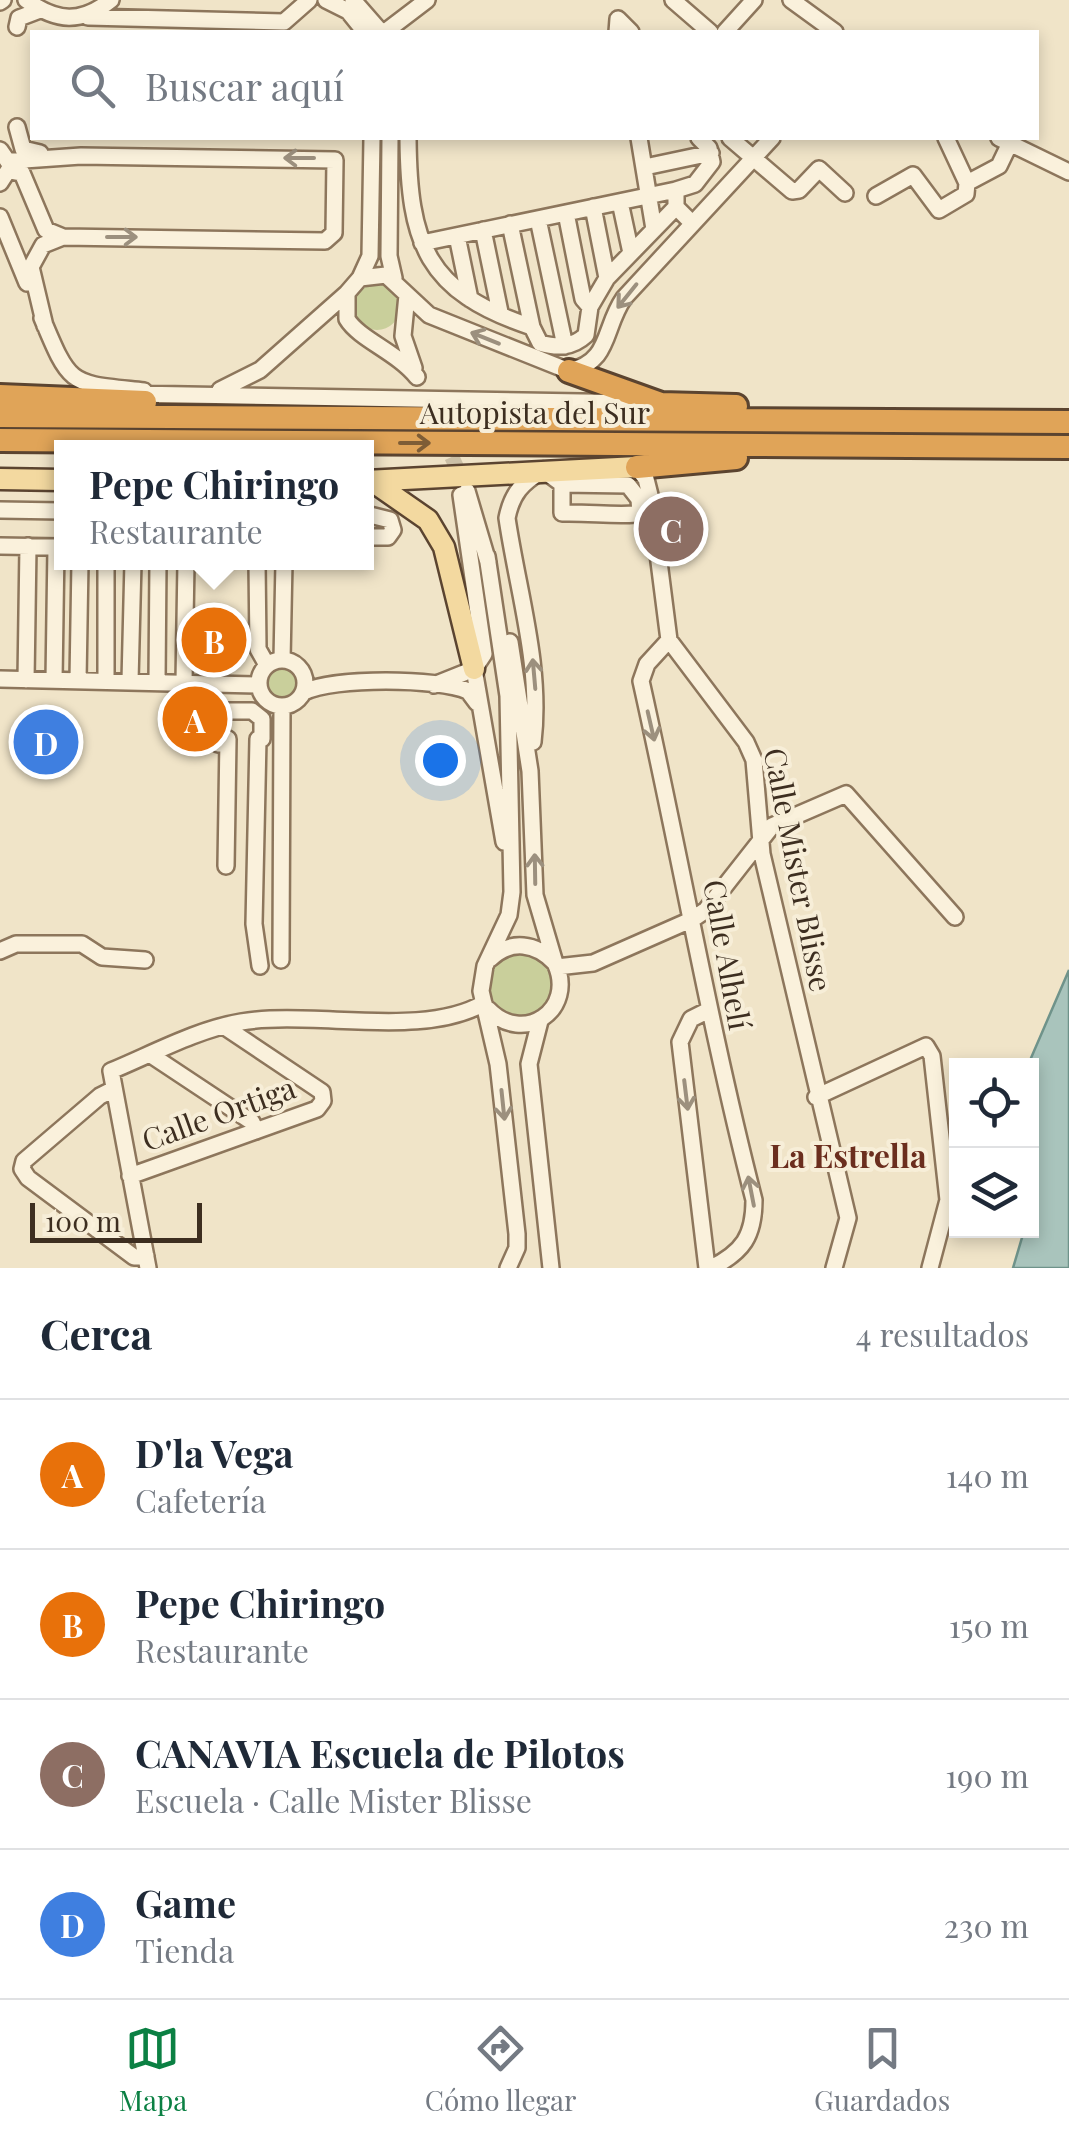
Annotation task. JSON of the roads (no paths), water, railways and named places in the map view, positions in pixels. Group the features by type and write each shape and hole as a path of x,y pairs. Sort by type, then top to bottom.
{"highway":[{"path":"569,371 662,404 980,411 1069,420"},
{"path":"0,396 224,404 353,418"},
{"name":"Autopista del Sur","path":"0,416 1069,420"},
{"name":"Autopista del Sur","path":"0,440 54,441"},
{"name":"Autopista del Sur","path":"374,444 1069,450"},
{"path":"637,466 670,467 750,458 978,458 1069,450"}],"main road":[{"path":"374,481 637,466"},
{"path":"0,479 54,480"},
{"path":"374,484 428,520 444,548 474,668"}],"street":[{"path":"35,3 69,16 87,12 101,0"},
{"path":"88,17 110,0"},
{"path":"35,3 69,19 284,22 308,0"},
{"path":"326,0 348,11 362,30"},
{"path":"352,0 390,30"},
{"path":"390,30 408,0"},
{"path":"390,30 427,0"},
{"path":"673,0 708,30"},
{"path":"727,30 754,0"},
{"path":"792,0 832,30"},
{"path":"17,28 18,18 35,3"},
{"path":"617,30 618,19 629,30"},
{"path":"6,164 17,127 23,149 51,156"},
{"path":"209,394 260,370 360,278 370,256 372,140"},
{"path":"390,140 389,256 394,278 429,316 569,371 585,368 602,354 614,312 624,298 770,140"},
{"path":"408,140 410,212 422,243 449,286 532,327"},
{"path":"640,140 654,229"},
{"path":"701,140 711,153"},
{"path":"732,140 792,191 799,190 819,169 844,193"},
{"path":"876,196 914,175 939,210 966,194 967,183 947,140"},
{"path":"967,183 999,166 1005,140 1069,172"},
{"path":"422,243 676,190 706,175 711,153"},
{"path":"645,166 711,153"},
{"path":"6,164 51,156 335,160 334,234 324,241 63,238 43,246 31,267 45,326"},
{"path":"31,194 32,158"},
{"path":"6,164 22,173 46,230 63,238"},
{"path":"676,190 676,207 692,223"},
{"path":"620,202 630,253"},
{"path":"510,224 532,327 540,343 565,346 586,335 590,308 607,278 676,207"},
{"path":"592,208 607,278"},
{"path":"566,213 584,299 590,308"},
{"path":"0,217 60,362 76,380 90,387 162,394"},
{"path":"538,218 565,346"},
{"path":"483,230 500,312"},
{"path":"456,236 470,299"},
{"path":"360,278 377,274 394,278"},
{"path":"347,293 344,310 352,327 389,348 419,382 403,336 407,294"},
{"path":"0,396 209,394 662,404"},
{"name":"Calle Mister Blisse","path":"637,466 646,479 669,640 746,742 754,760 762,837 816,1097 848,1218 834,1268"},
{"path":"648,508 656,474 670,467"},
{"path":"530,771 537,710 534,664 506,518 518,487 543,470 562,484 628,485 648,508"},
{"path":"562,484 562,513 606,517 648,508"},
{"path":"584,484 584,512"},
{"path":"434,685 474,668 484,654 464,491 511,646 530,771 535,895 561,990"},
{"path":"0,510 54,511"},
{"path":"374,516 390,520 393,530 388,538 374,537"},
{"path":"0,546 54,547"},
{"path":"26,680 28,546"},
{"path":"486,556 508,696 510,865 508,916 481,978 517,1234 517,1248 508,1268"},
{"path":"54,680 57,570"},
{"path":"78,680 80,570"},
{"path":"106,570 106,681"},
{"path":"130,681 132,570"},
{"path":"157,681 158,570"},
{"path":"184,682 186,570"},
{"path":"256,570 258,649 275,662 296,664 304,683 296,703 282,707 269,703 259,685"},
{"path":"259,685 275,662 283,570"},
{"name":"Calle Alhelí","path":"669,640 647,664 641,682 693,919 707,1011 754,1200 754,1226 744,1248 709,1268"},
{"path":"474,668 510,865"},
{"path":"0,679 259,685"},
{"path":"304,683 434,685 468,691 479,707"},
{"path":"281,960 282,707"},
{"path":"226,866 219,716 223,711 252,711 262,720 254,924 260,966"},
{"path":"486,1006 506,1023 540,1021 550,1014 561,990 593,963 706,910 772,826 846,794 955,916"},
{"path":"0,951 16,944 82,944 102,958 145,960"},
{"path":"485,966 493,955 519,944 533,946 556,965 593,963"},
{"path":"147,1262 112,1071 242,1022 438,1022 486,1006"},
{"path":"707,1011 691,1019 680,1042 709,1268"},
{"path":"540,1021 529,1064 551,1268"},
{"name":"Calle Ortiga","path":"130,1176 317,1109 324,1101 322,1092 224,1027"},
{"path":"816,1097 926,1046 932,1056 948,1200 930,1268"},
{"path":"151,1054 252,1122 256,1131"},
{"path":"114,1089 100,1096 24,1161 22,1168 28,1178 134,1257 147,1262"}],"water":[{"path":"1069,970 1069,1268 1013,1268 1022,1238 1039,1238 1039,1058 1031,1058"}],"tunnel":[{"path":"442,436 464,483"}],"place":[{"name":"CANAVIA Escuela de Pilotos","path":"671,529"},
{"name":"Pepe Chiringo","path":"214,640"},
{"name":"D'la Vega","path":"195,719"},
{"name":"Game","path":"46,742"}],"district":[{"name":"La Estrella","path":"848,1157"}]}
